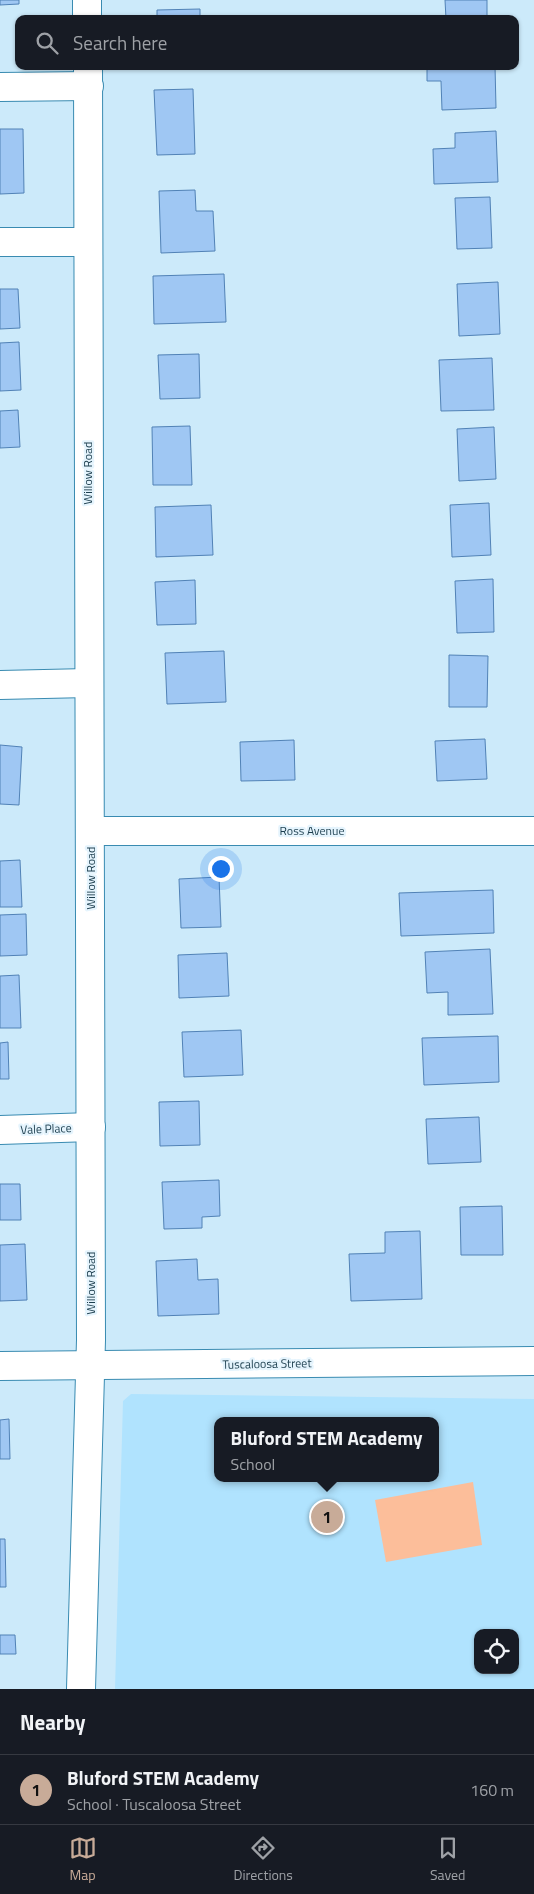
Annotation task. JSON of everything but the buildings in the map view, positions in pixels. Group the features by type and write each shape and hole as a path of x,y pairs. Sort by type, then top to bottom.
{"street":[{"path":"87,0 87,15"},
{"path":"0,87 88,76"},
{"name":"Willow Road","path":"81,1689 90,1366 91,831 88,683 88,76"},
{"path":"0,242 88,242"},
{"path":"0,685 88,683"},
{"name":"Ross Avenue","path":"91,831 534,830"},
{"name":"Vale Place","path":"0,1130 91,1128"},
{"name":"Tuscaloosa Street","path":"0,1366 534,1362"}],"shaded area":[{"path":"131,1394 534,1399 534,1689 115,1689 123,1401"},
{"path":"473,1482 482,1545 386,1562 375,1500"}],"place":[{"name":"Bluford STEM Academy","path":"327,1517"}]}
